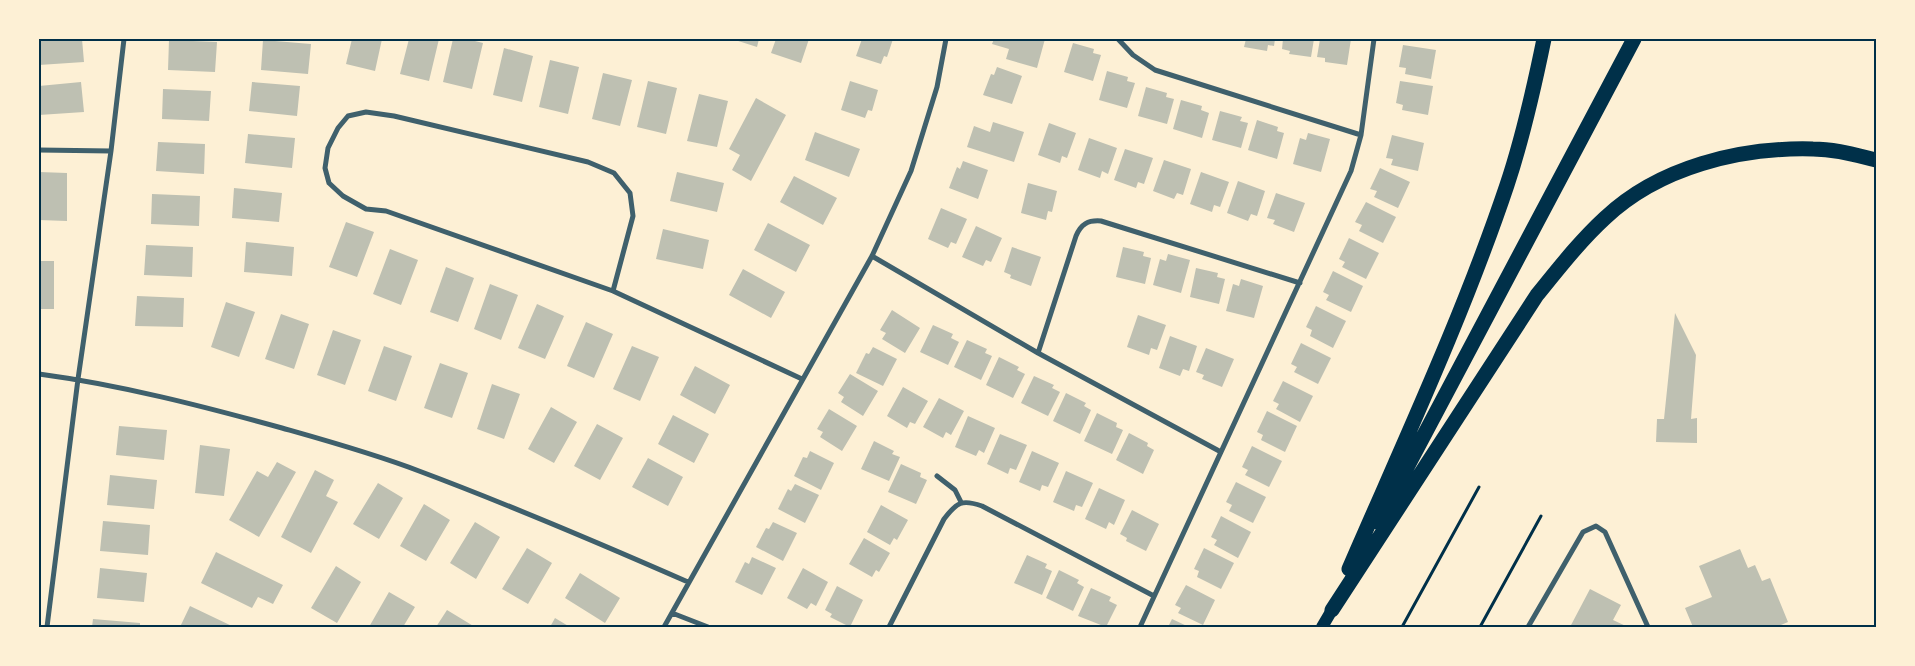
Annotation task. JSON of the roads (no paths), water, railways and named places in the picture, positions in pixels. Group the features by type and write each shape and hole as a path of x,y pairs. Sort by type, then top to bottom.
{"highway":[{"path":"1332,610 1439,363 1475,272 1507,184 1532,95 1544,39"},
{"path":"1332,610 1634,39"},
{"path":"1332,610 1537,294 1571,253 1606,217 1637,194 1670,175 1704,163 1736,156 1778,150 1814,149 1845,152 1876,160"}],"main road":[{"path":"1322,627 1332,610"}],"street":[{"path":"47,627 78,379 111,151 124,39"},
{"path":"664,627 872,256 911,170 937,87 946,39"},
{"path":"1118,39 1133,55 1155,70 1361,135"},
{"path":"1140,627 1351,171 1361,135 1374,39"},
{"path":"614,291 634,216 630,193 614,173 588,162 394,116 366,112 348,116 338,128 328,148 325,168 329,183 343,196 366,209 386,212 614,291 802,379"},
{"path":"39,150 111,151"},
{"path":"1038,352 1076,236 1084,223 1091,220 1101,221 1300,283"},
{"path":"872,256 1038,352 1221,452"},
{"path":"39,374 78,379 217,410 310,436 417,470 528,514 688,582"},
{"path":"937,476 955,490 961,502"},
{"path":"890,627 944,519 952,508 961,502 970,502 982,506 1154,596"},
{"path":"1528,627 1583,532 1596,526 1605,532 1648,627"},
{"path":"672,613 708,627"}]}
